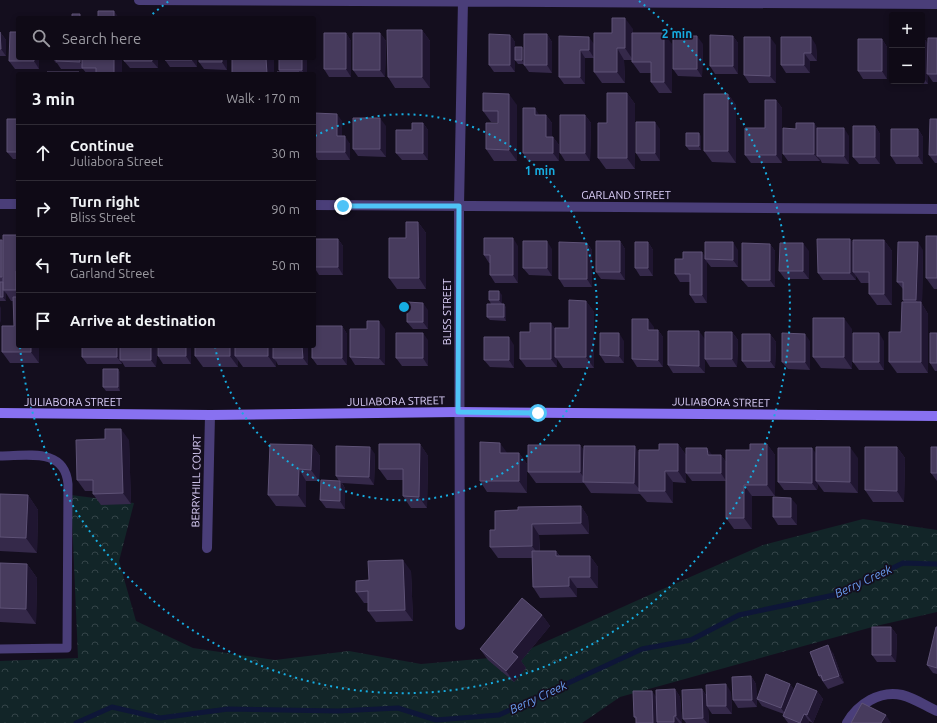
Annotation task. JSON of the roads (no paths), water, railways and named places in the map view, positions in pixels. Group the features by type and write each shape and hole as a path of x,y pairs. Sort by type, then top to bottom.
{"street":[{"path":"139,0 937,4"},
{"name":"BLISS STREET","path":"460,625 458,412 459,206 463,1"},
{"path":"0,204 16,204"},
{"name":"GARLAND STREET","path":"316,205 937,209"},
{"name":"JULIABORA STREET","path":"0,413 210,414 458,412 937,416"},
{"name":"BERRYHILL COURT","path":"207,548 210,414"},
{"path":"847,723 855,711 865,703 886,695 903,695 937,711"}],"lane":[{"path":"0,456 49,456 60,462 67,472 68,492 67,648 0,649"}],"waterway":[{"name":"Berry Creek","path":"76,723 112,707 160,718 228,709 338,711 398,708 436,720 499,715 642,649 691,640 739,615 839,594 903,563 937,564"}]}
